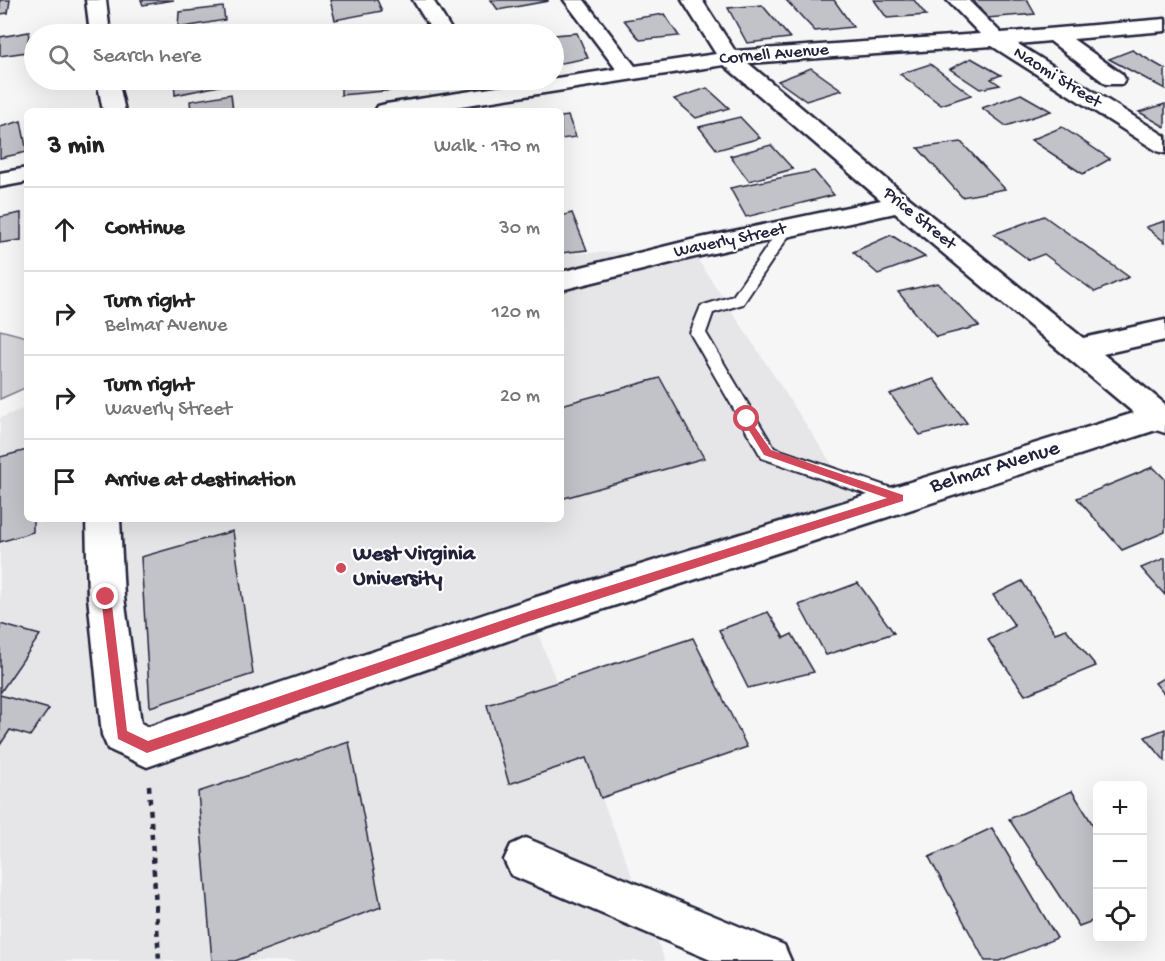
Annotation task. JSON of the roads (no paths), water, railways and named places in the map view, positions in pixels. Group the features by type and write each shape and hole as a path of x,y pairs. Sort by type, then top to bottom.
{"street":[{"path":"96,0 99,24"},
{"path":"423,0 438,24"},
{"path":"574,0 629,72"},
{"name":"Price Street","path":"692,0 729,58 900,204 1163,419"},
{"name":"Naomi Street","path":"957,0 996,39 1165,146"},
{"name":"Cornell Avenue","path":"564,78 729,58 1165,25"},
{"path":"1054,35 1114,80"},
{"path":"110,90 113,108"},
{"name":"Cornell Avenue","path":"397,108 466,90"},
{"path":"0,180 24,176"},
{"name":"Waverly Street","path":"564,280 900,204"},
{"path":"1079,349 1165,330"},
{"name":"Belmar Avenue","path":"103,522 106,597 122,735 147,747 530,616 900,498 1163,419"},
{"path":"526,860 768,961"}],"lane":[{"path":"787,228 738,300 706,310 698,333 768,453 900,498"}],"place":[{"name":"West Virginia University","path":"341,568"}]}
